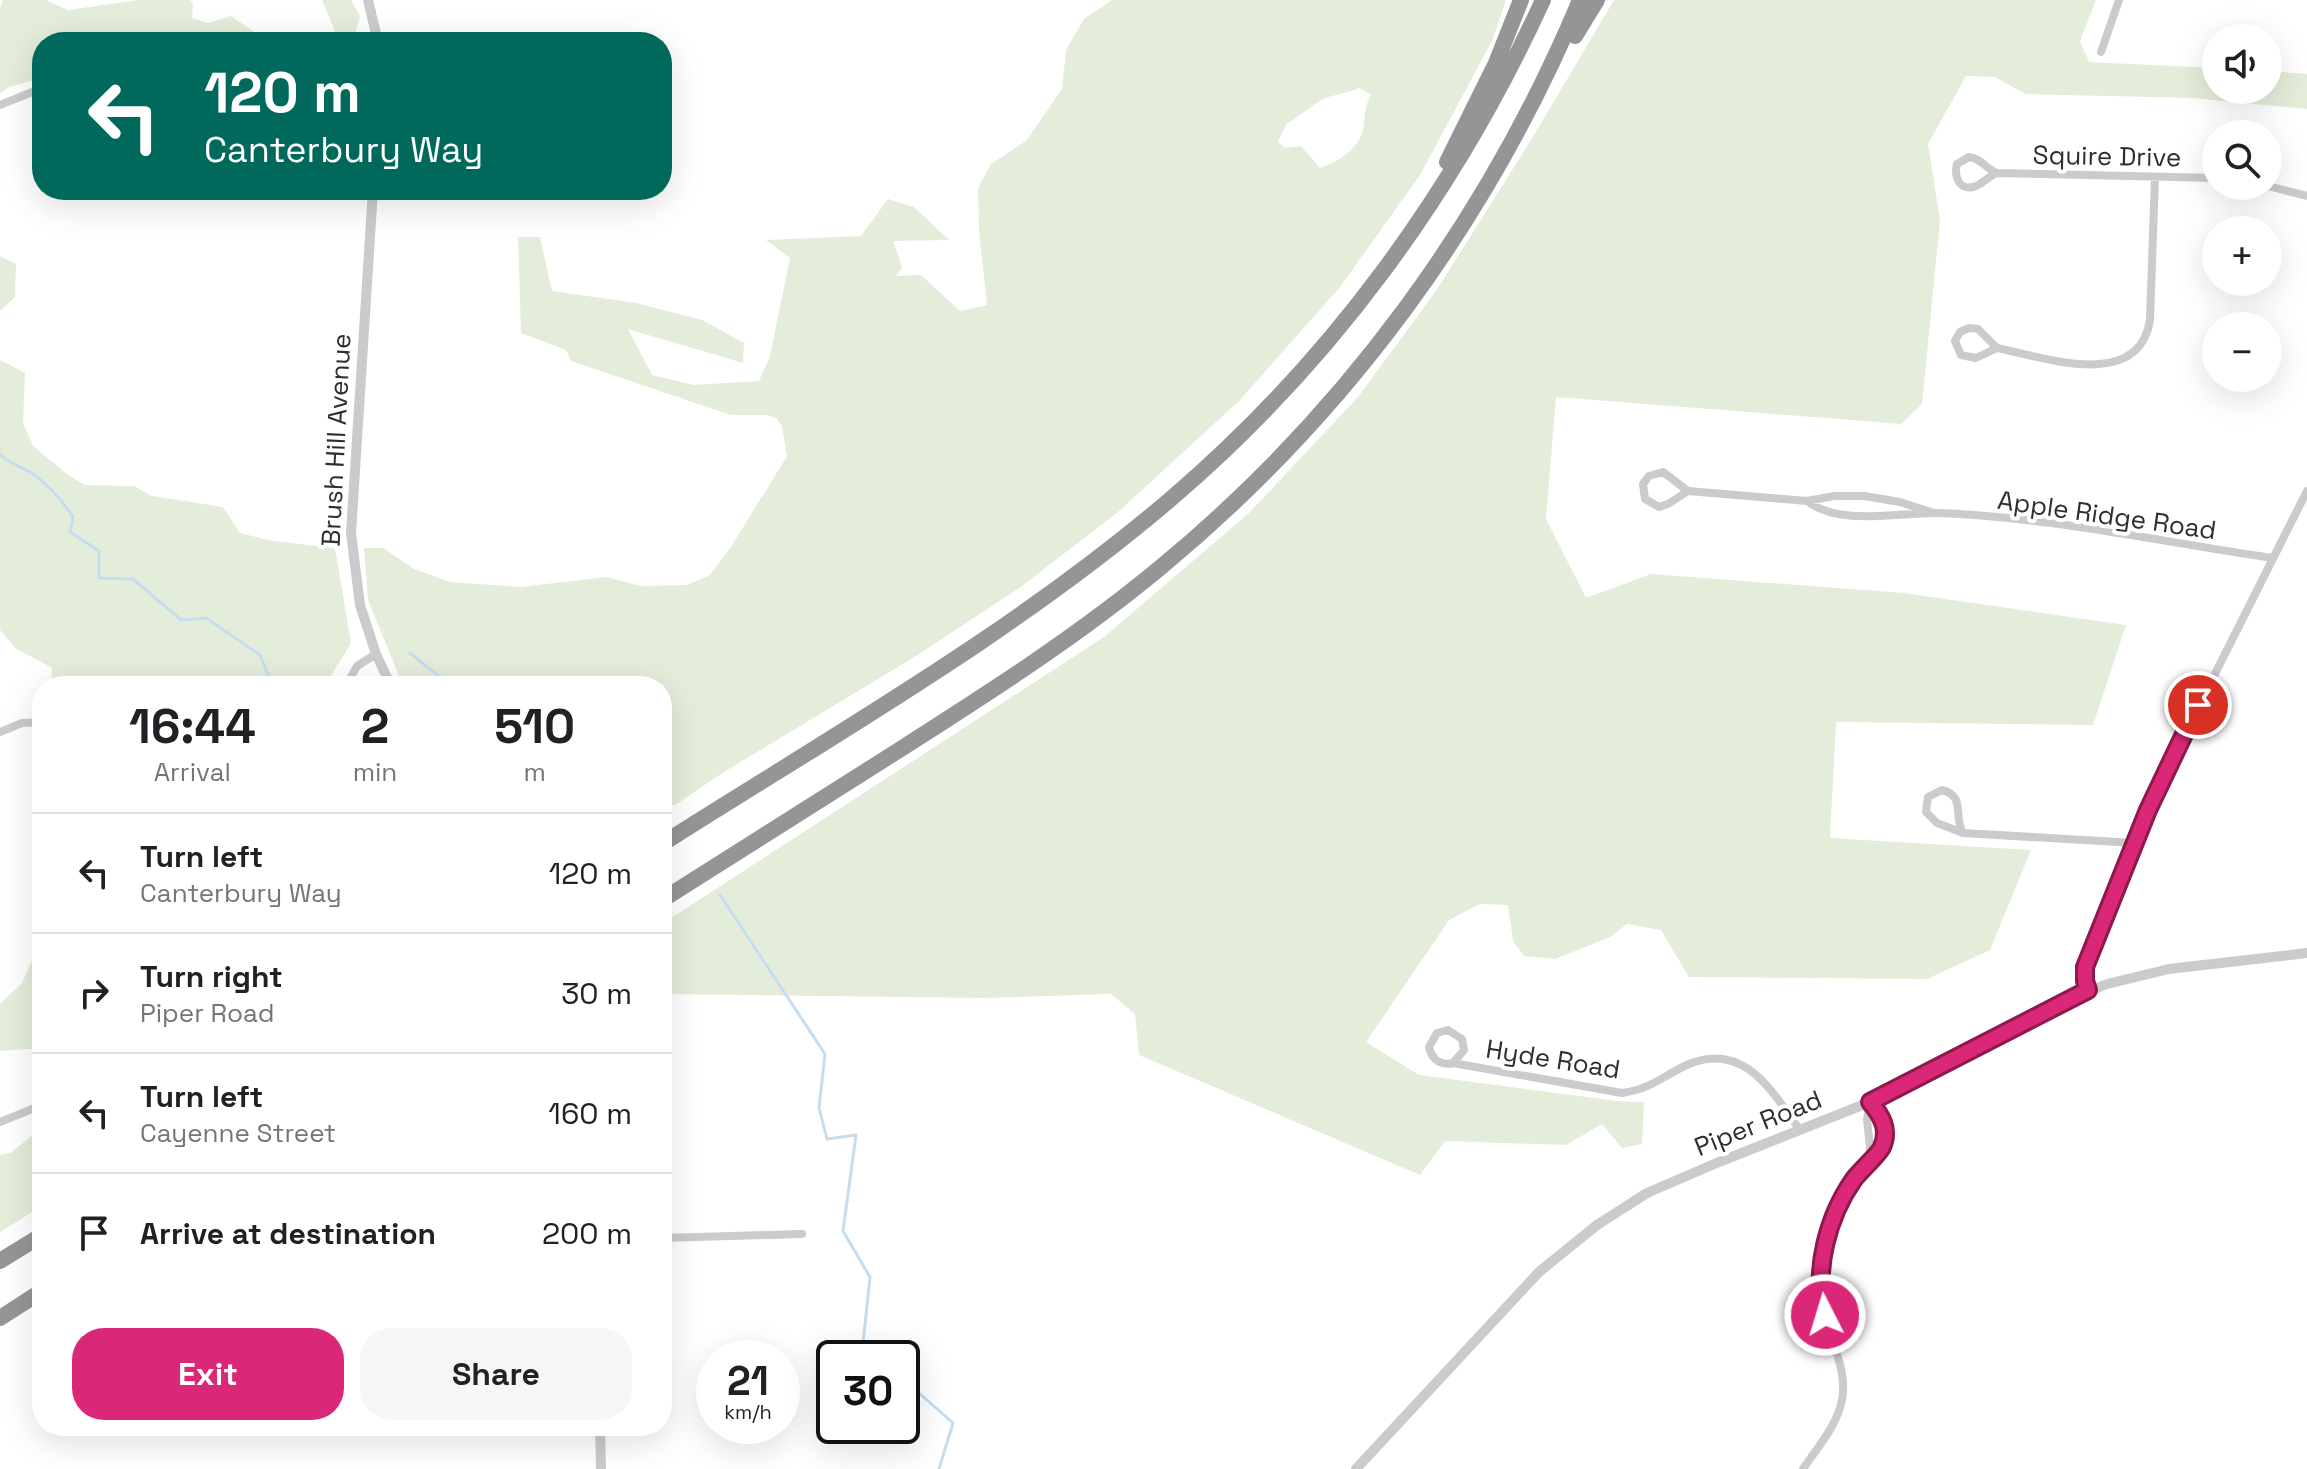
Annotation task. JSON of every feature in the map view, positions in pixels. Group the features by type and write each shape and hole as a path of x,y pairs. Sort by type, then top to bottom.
{"highway":[{"path":"1422,218 1496,63 1521,0"},
{"path":"672,838 975,644 1077,574 1202,471 1283,392 1356,307 1422,218 1481,123 1543,0"},
{"path":"1517,134 1580,0"},
{"path":"672,894 1038,659 1139,584 1215,520 1296,440 1379,344 1459,231 1597,0"},
{"path":"0,1261 32,1241"},
{"path":"0,1318 32,1297"}],"street":[{"path":"368,0 376,32"},
{"path":"2101,52 2119,0"},
{"path":"0,105 32,92"},
{"name":"Squire Drive","path":"1997,173 1988,170 1979,159 1969,157 1957,164 1955,173 1959,182 1968,187 1978,185 1989,175 1997,173 2202,178"},
{"path":"1997,348 1971,359 1961,355 1955,341 1964,329 1974,328 1997,348 2087,364 2120,360 2135,351 2145,338 2150,320 2155,177"},
{"path":"2282,190 2307,196"},
{"name":"Brush Hill Avenue","path":"372,200 351,533 360,605 386,676"},
{"name":"Apple Ridge Road","path":"1688,491 1659,507 1649,503 1642,489 1649,476 1658,472 1668,474 1688,491 1807,501 1834,496 1864,496 1910,504 1935,513"},
{"path":"2088,990 2085,967 2135,843 2186,729 2307,491"},
{"path":"1862,516 1864,496"},
{"name":"Apple Ridge Road","path":"1807,501 1830,511 1862,516 1898,517 1935,513 2054,525 2272,558"},
{"path":"352,676 357,666 376,654"},
{"path":"0,732 32,722"},
{"path":"1963,833 1958,820 1956,797 1942,790 1932,793 1925,807 1929,816 1943,826 1963,833 2135,843"},
{"name":"Piper Road","path":"1356,1469 1525,1286 1583,1235 1647,1193 1870,1102 2088,990 2169,969 2307,953"},
{"name":"Hyde Road","path":"1453,1063 1464,1050 1462,1039 1454,1031 1442,1030 1430,1042 1430,1053 1437,1062 1622,1093 1649,1088 1690,1064 1728,1060 1747,1067 1764,1081 1800,1130"},
{"path":"1870,1102 1867,1119 1871,1158"},
{"path":"1803,1469 1834,1423 1843,1396 1843,1376 1821,1297 1822,1267 1827,1241 1843,1198 1871,1158 1882,1148 1885,1129 1881,1114 1870,1102"},
{"path":"0,1122 32,1109"},
{"path":"672,1238 802,1234"},
{"path":"600,1436 601,1469"}],"green space":[{"path":"3,0 46,0 68,10 139,0 190,0 193,3 192,18 208,23 231,16 254,32 32,32 32,81 0,93 0,8"},
{"path":"322,0 351,0 360,16 356,32 332,32 335,31"},
{"path":"1112,0 1506,0 1492,41 1420,175 1340,287 1239,401 1118,512 1022,586 916,656 675,805 672,805 672,676 399,676 368,600 364,548 383,548 414,569 450,582 520,587 607,577 640,586 687,585 710,575 731,547 787,456 782,426 776,418 731,415 571,361 566,350 521,333 518,237 540,237 552,291 636,303 702,320 744,343 743,363 628,329 652,375 694,385 759,381 770,356 790,258 766,240 861,236 888,199 914,207 949,240 893,241 902,267 896,276 921,275 960,311 987,305 978,188 991,164 1026,141 1062,89 1066,50 1084,19","holes":["1359,88 1371,94 1359,140 1335,162 1320,168 1301,146 1285,148 1278,142 1286,124 1324,99"]},
{"path":"1614,0 2096,0 2080,41 2089,62 2202,67 2202,99 2026,94 1994,77 1966,76 1928,144 1940,220 1922,404 1901,424 1556,397 1546,519 1586,598 1651,574 1904,593 2126,625 2093,725 1836,722 1830,838 2031,850 1990,950 1927,979 1689,977 1661,930 1627,924 1610,937 1555,959 1524,956 1513,941 1508,905 1480,904 1449,920 1366,1042 1419,1075 1644,1102 1642,1144 1622,1148 1602,1124 1566,1145 1445,1141 1420,1175 1139,1055 1135,1014 1111,994 983,998 672,994 672,918 1104,637 1249,513 1358,397 1436,291"},
{"path":"2282,72 2307,74 2307,109 2255,104 2282,104"},
{"path":"0,256 16,264 15,297 0,311"},
{"path":"0,360 25,373 23,423 33,446 85,485 134,486 152,496 223,507 240,533 273,541 335,548 351,643 331,676 52,676 52,668 15,648 0,630"},
{"path":"32,960 32,1049 0,1051 0,1004 22,983"},
{"path":"32,1136 32,1212 0,1232 0,1155 10,1153"}],"waterway":[{"path":"0,454 39,479 60,499 73,517 70,532 99,551 99,578 133,579 181,620 206,618 260,655 268,676"},
{"path":"410,653 439,676"},
{"path":"720,895 825,1054 819,1108 827,1139 856,1135 843,1231 870,1277 863,1340"},
{"path":"920,1394 953,1423 939,1469"}],"route":[{"path":"1825,1315 1821,1278 1831,1226 1853,1181 1884,1143 1883,1118 1870,1102 2088,990 2085,967 2148,810 2198,705"}]}
